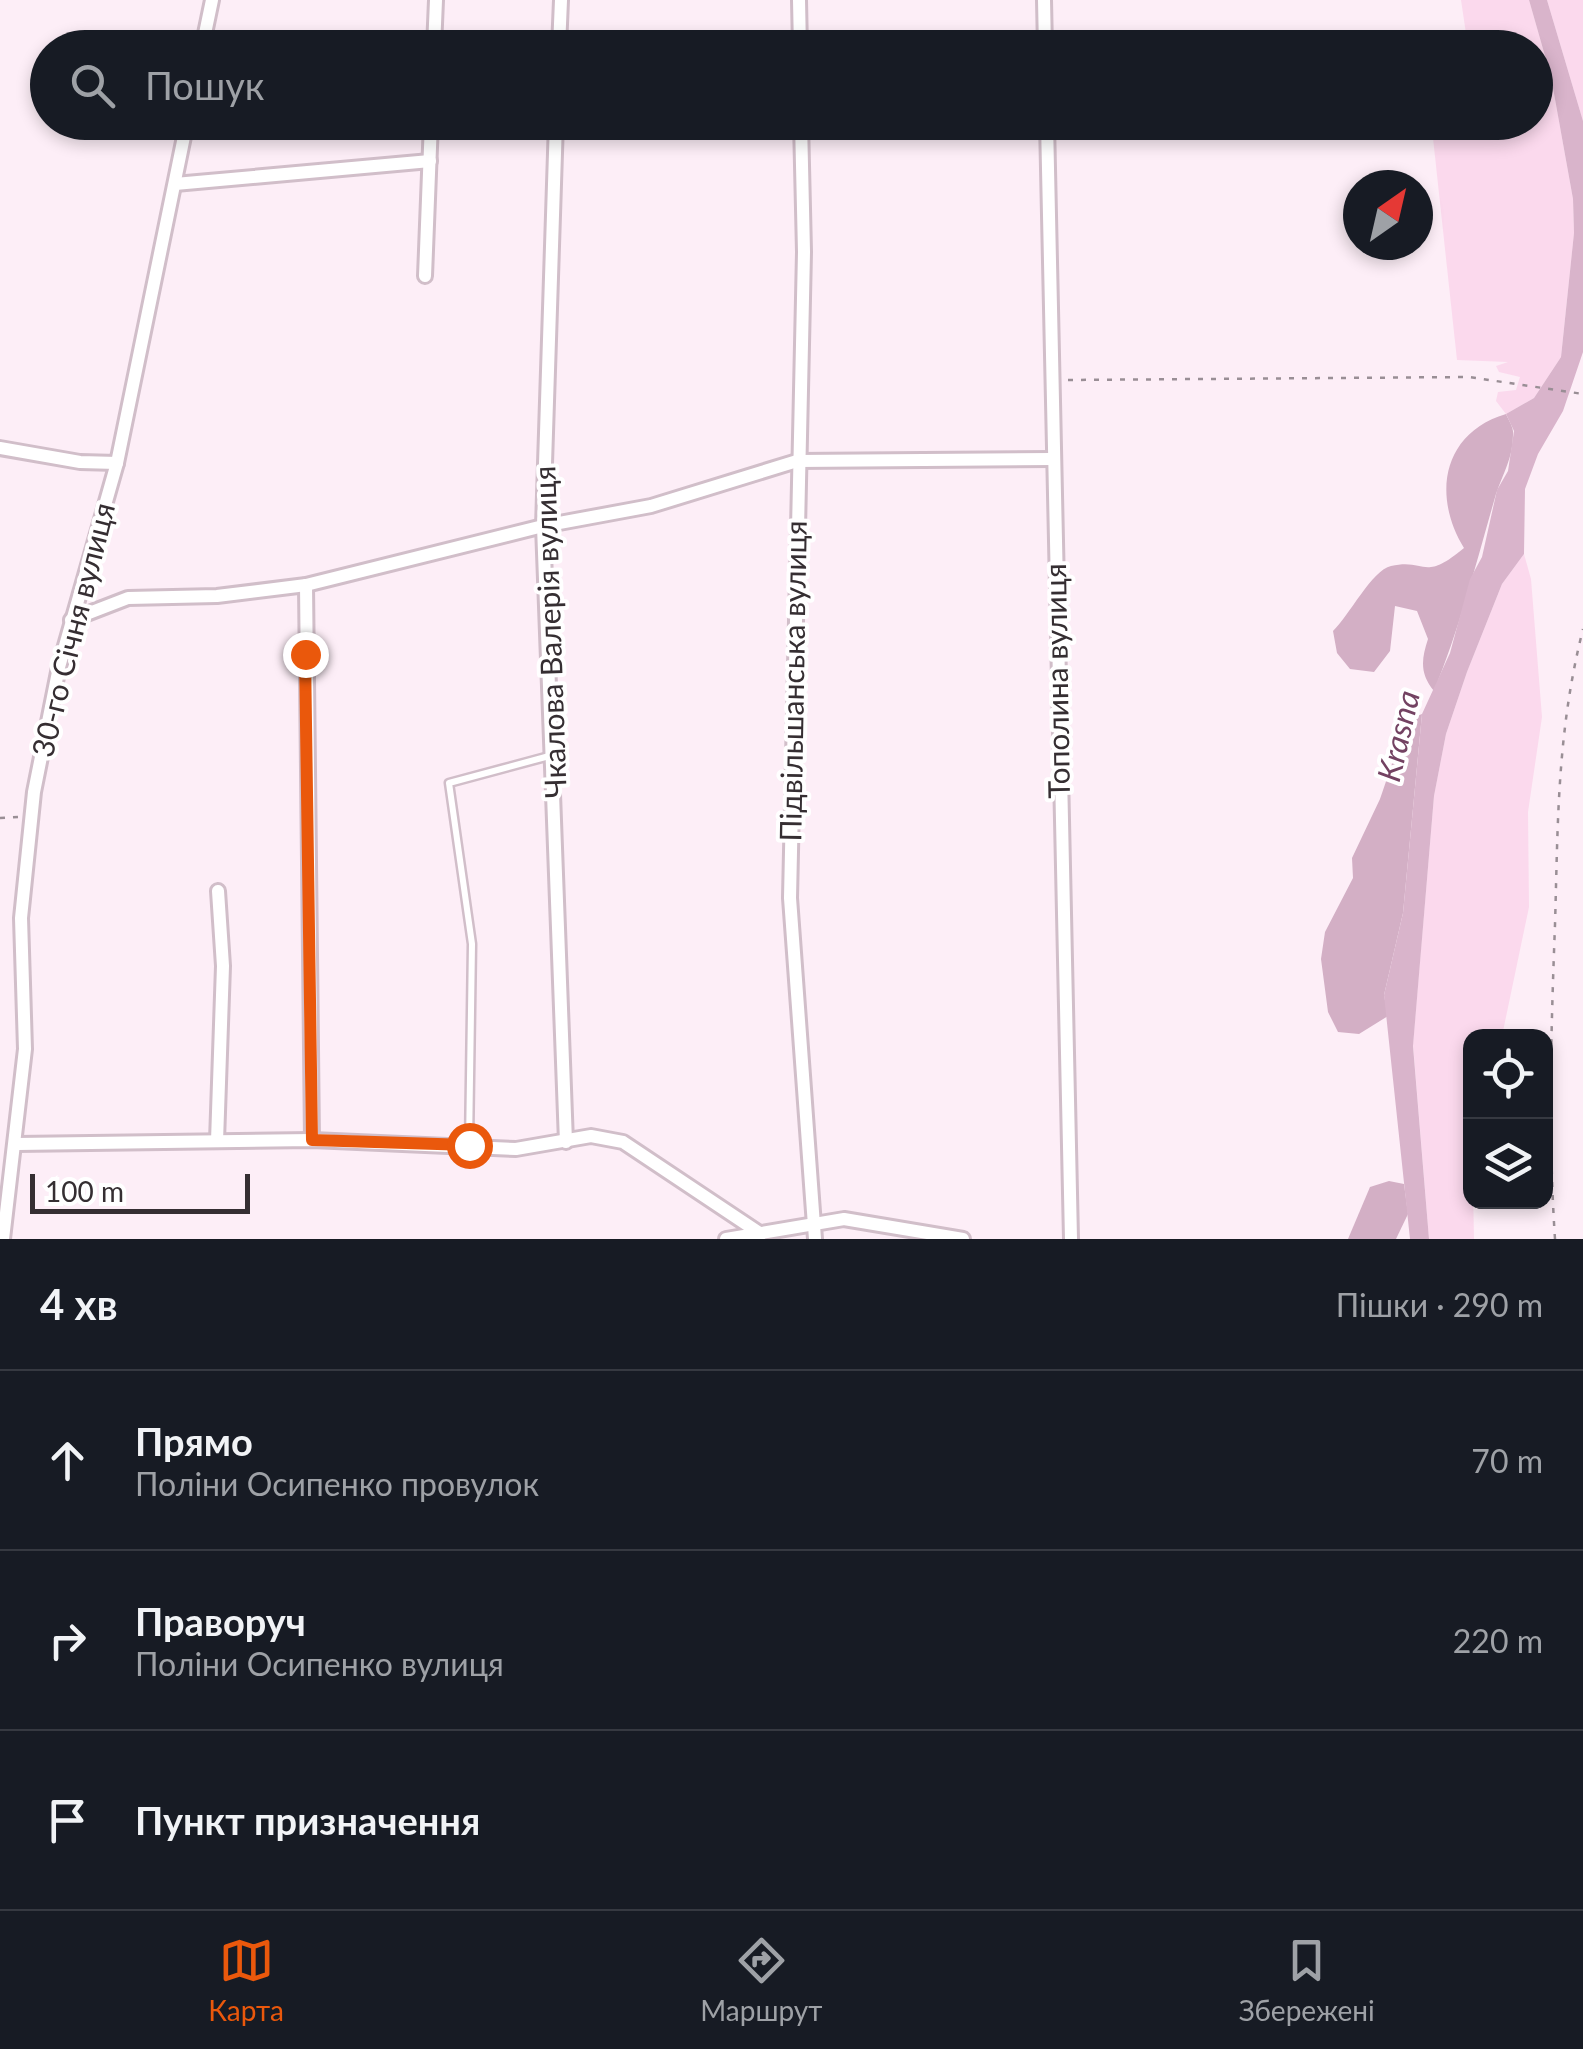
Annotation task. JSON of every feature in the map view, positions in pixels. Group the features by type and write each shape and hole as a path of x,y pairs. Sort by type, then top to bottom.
{"street":[{"path":"206,30 212,0"},
{"path":"435,30 436,0"},
{"path":"559,30 560,0"},
{"path":"800,0 800,30"},
{"path":"1044,0 1045,30"},
{"name":"30-го Січня вулиця","path":"3,1231 18,1144 25,1049 21,918 32,816 71,620 117,464 183,140"},
{"path":"425,276 431,140"},
{"name":"Чкалова Валерія вулиця","path":"555,140 543,526 566,1142"},
{"name":"Підвільшанська вулиця","path":"802,140 804,252 790,898 814,1232"},
{"name":"Тополина вулиця","path":"1046,140 1070,1239"},
{"path":"174,184 430,162"},
{"path":"0,448 80,462 117,464"},
{"path":"71,620 128,598 217,596 306,586 543,526 651,506 797,462 1052,460"},
{"path":"306,586 312,1140"},
{"path":"217,1141 223,966 218,891"},
{"path":"18,1144 312,1140 516,1149 590,1136 623,1142 761,1234"},
{"path":"726,1239 814,1232 844,1219 964,1239"}],"lane":[{"path":"469,1145 472,944 449,783 554,755"}],"path":[{"path":"1052,380 1306,376 1516,381 1583,394"},
{"path":"1555,1239 1549,1039 1556,803 1565,700 1583,629"},
{"path":"0,818 32,816"}],"shaded area":[{"path":"1461,0 1529,0 1538,30 1465,30"},
{"path":"1529,0 1547,0 1583,121 1583,352 1563,411 1538,454 1525,489 1524,554 1502,584 1446,734 1434,796 1413,1046 1429,1239 1410,1239 1384,995 1403,913 1422,714 1450,653 1470,579 1482,557 1497,490 1508,471 1514,431 1506,414 1534,398 1561,357 1574,233 1573,199 1553,88 1553,30 1538,30"},
{"path":"1547,0 1583,0 1583,121"},
{"path":"1553,88 1573,199 1574,233 1561,357 1534,398 1506,414 1496,401 1498,392 1516,390 1520,377 1499,372 1496,366 1508,362 1457,360 1433,140 1553,140"},
{"path":"1506,414 1513,443 1434,691 1424,673 1428,639 1417,611 1395,606 1390,651 1374,672 1350,669 1337,653 1333,631 1384,569 1403,564 1432,567 1464,548 1448,508 1449,469 1468,436"},
{"path":"1524,554 1531,579 1542,717 1528,812 1529,907 1503,1029 1463,1029 1463,1209 1473,1209 1474,1239 1429,1239 1413,1044 1434,796 1446,734 1502,584"},
{"path":"1422,714 1403,913 1384,995 1388,1016 1359,1034 1338,1032 1328,1012 1321,959 1325,932 1353,878 1352,858 1380,799 1407,720"},
{"path":"1389,1181 1404,1184 1408,1214 1396,1239 1348,1239 1370,1187"}],"route":[{"path":"305,654 312,1140 469,1145"}],"water label":[{"name":"Krasna","path":"1399,736"}]}
